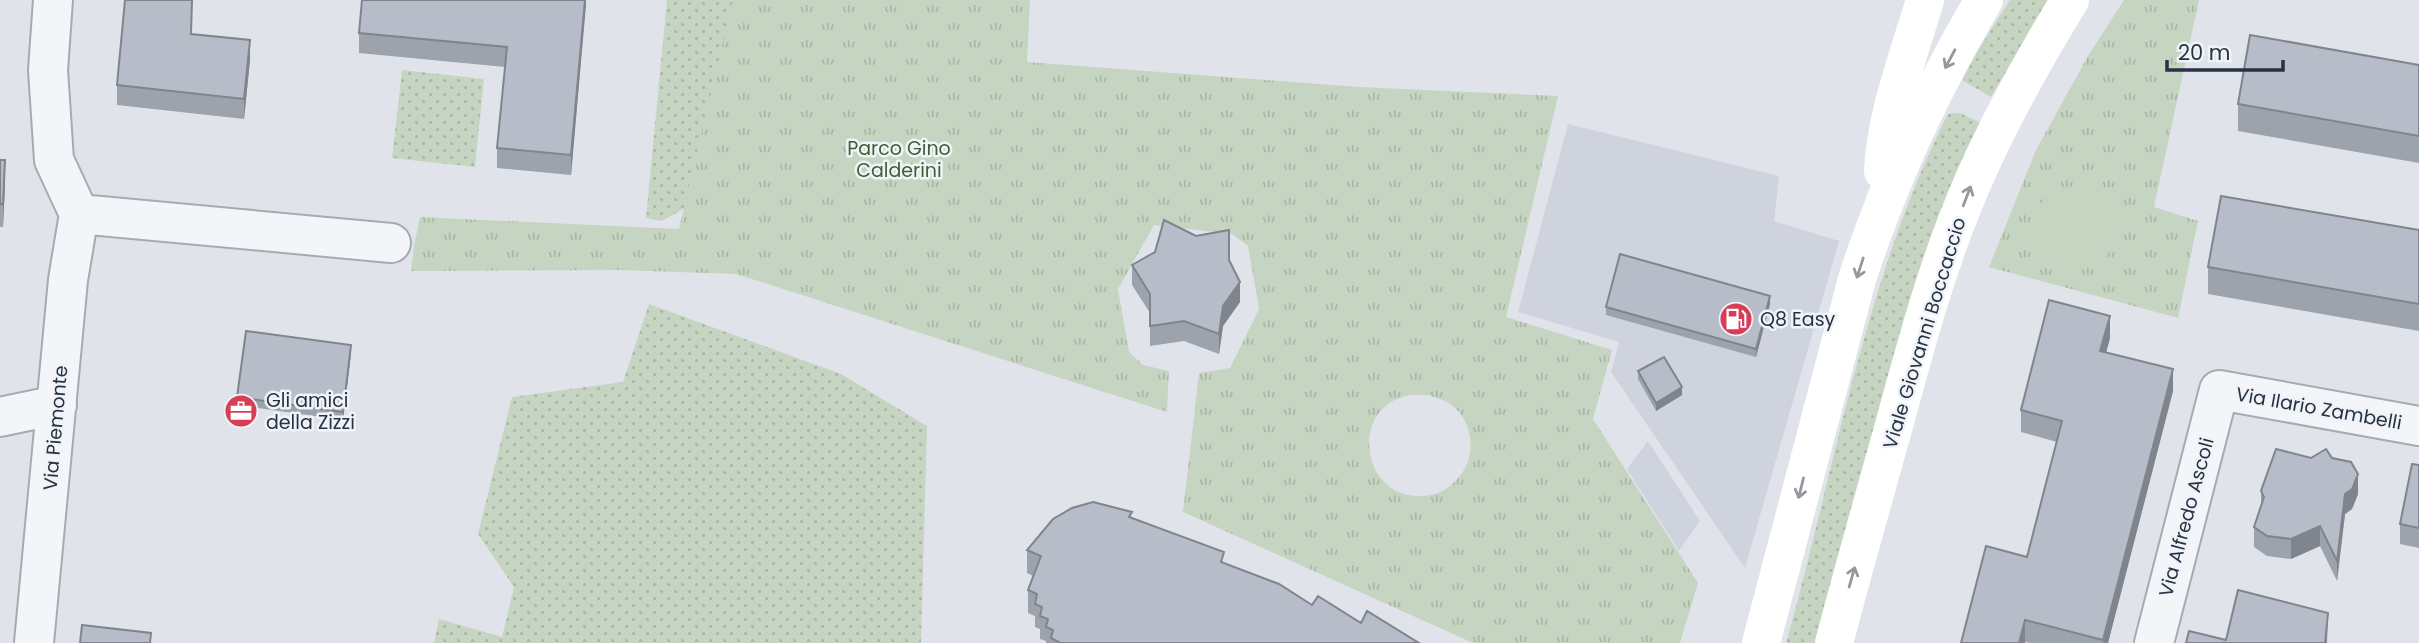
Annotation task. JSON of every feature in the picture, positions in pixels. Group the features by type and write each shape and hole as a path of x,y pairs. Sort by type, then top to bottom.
{"main road":[{"path":"1882,205 1887,134 1925,0"},
{"path":"1761,643 1857,278 1882,205 1935,88 1984,0"},
{"name":"Viale Giovanni Boccaccio","path":"1834,643 1914,349 1943,259 1974,178 2002,120 2042,45 2070,0"}],"street":[{"path":"53,0 47,70 54,160 79,214 391,243"},
{"name":"Via Piemonte","path":"34,643 68,280 79,214"},
{"name":"Via Ilario Zambelli","path":"2219,390 2419,426"},
{"name":"Via Alfredo Ascoli","path":"2154,643 2219,390"},
{"path":"0,417 57,405"}],"shaded area":[{"path":"1568,124 1779,176 1774,221 1839,241 1745,568 1611,372 1619,342 1518,312"},
{"path":"1648,441 1700,521 1679,551 1627,469"}],"green space":[{"path":"667,0 760,0 685,208 662,221 646,218"},
{"name":"Parco Gino Calderini","path":"733,0 1030,0 1027,62 1359,87 1558,96 1506,317 1612,350 1593,419 1698,583 1680,643 1473,643 1183,512 1199,373 1230,368 1259,309 1248,246 1232,234 1154,225 1118,289 1129,352 1143,365 1169,371 1167,412 736,274 618,270 411,271 420,217 679,229","holes":["1408,395 1430,396 1447,402 1462,416 1470,434 1470,455 1462,473 1445,489 1423,496 1402,493 1386,484 1376,470 1370,453 1370,435 1376,418 1388,404"]},
{"path":"2010,0 2049,0 1991,97 1962,80"},
{"path":"2124,0 2199,0 2154,207 2198,221 2178,318 1989,267 2036,150 2088,56"},
{"path":"402,70 484,79 475,167 392,158"},
{"path":"1960,113 1981,123 1816,643 1786,643 1854,374 1894,242 1919,177 1948,114"},
{"path":"2075,186 2091,189 2105,198 2114,212 2117,228 2114,244 2105,258 2091,267 2075,270 2059,267 2045,258 2036,244 2033,228 2036,212 2045,198 2059,189"},
{"path":"649,304 841,374 927,426 921,643 434,643 439,619 502,637 514,587 478,534 512,397 623,382"}],"building":[{"path":"125,0 192,0 191,34 250,40 244,99 117,85"},
{"path":"362,0 585,0 571,155 497,148 507,47 359,33"},
{"path":"2250,35 2419,65 2419,136 2238,104"},
{"path":"0,160 5,160 3,204 0,204"},
{"path":"2221,196 2419,230 2419,304 2208,267"},
{"path":"1164,220 1196,236 1229,230 1229,260 1240,282 1223,306 1219,334 1184,321 1150,326 1150,294 1132,265 1155,252"},
{"path":"1620,254 1770,296 1756,349 1606,307"},
{"path":"2049,300 2110,316 2100,351 2173,369 2103,640 2025,620 2019,643 1961,643 1986,546 2027,557 2062,421 2021,410"},
{"path":"246,331 351,345 343,412 237,397"},
{"path":"1664,357 1682,387 1656,403 1638,371"},
{"path":"2276,449 2311,458 2326,449 2332,458 2351,462 2358,474 2352,489 2345,494 2337,561 2320,526 2291,539 2267,536 2254,527 2264,497 2261,491"},
{"path":"2412,464 2419,465 2419,528 2400,524"},
{"path":"1093,502 1132,512 1129,517 1224,552 1221,562 1279,584 1312,605 1318,596 1361,623 1367,611 1419,643 1059,643 1051,638 1053,630 1046,627 1048,619 1040,616 1042,607 1035,604 1037,594 1028,590 1041,556 1027,550 1053,519 1072,508"},
{"path":"2238,590 2328,613 2325,643 2186,643 2189,631 2226,640"},
{"path":"82,625 151,633 150,643 80,643"}],"place":[{"name":"Q8 Easy","path":"1736,319"},
{"name":"Gli amici della Zizzi","path":"241,411"}]}
